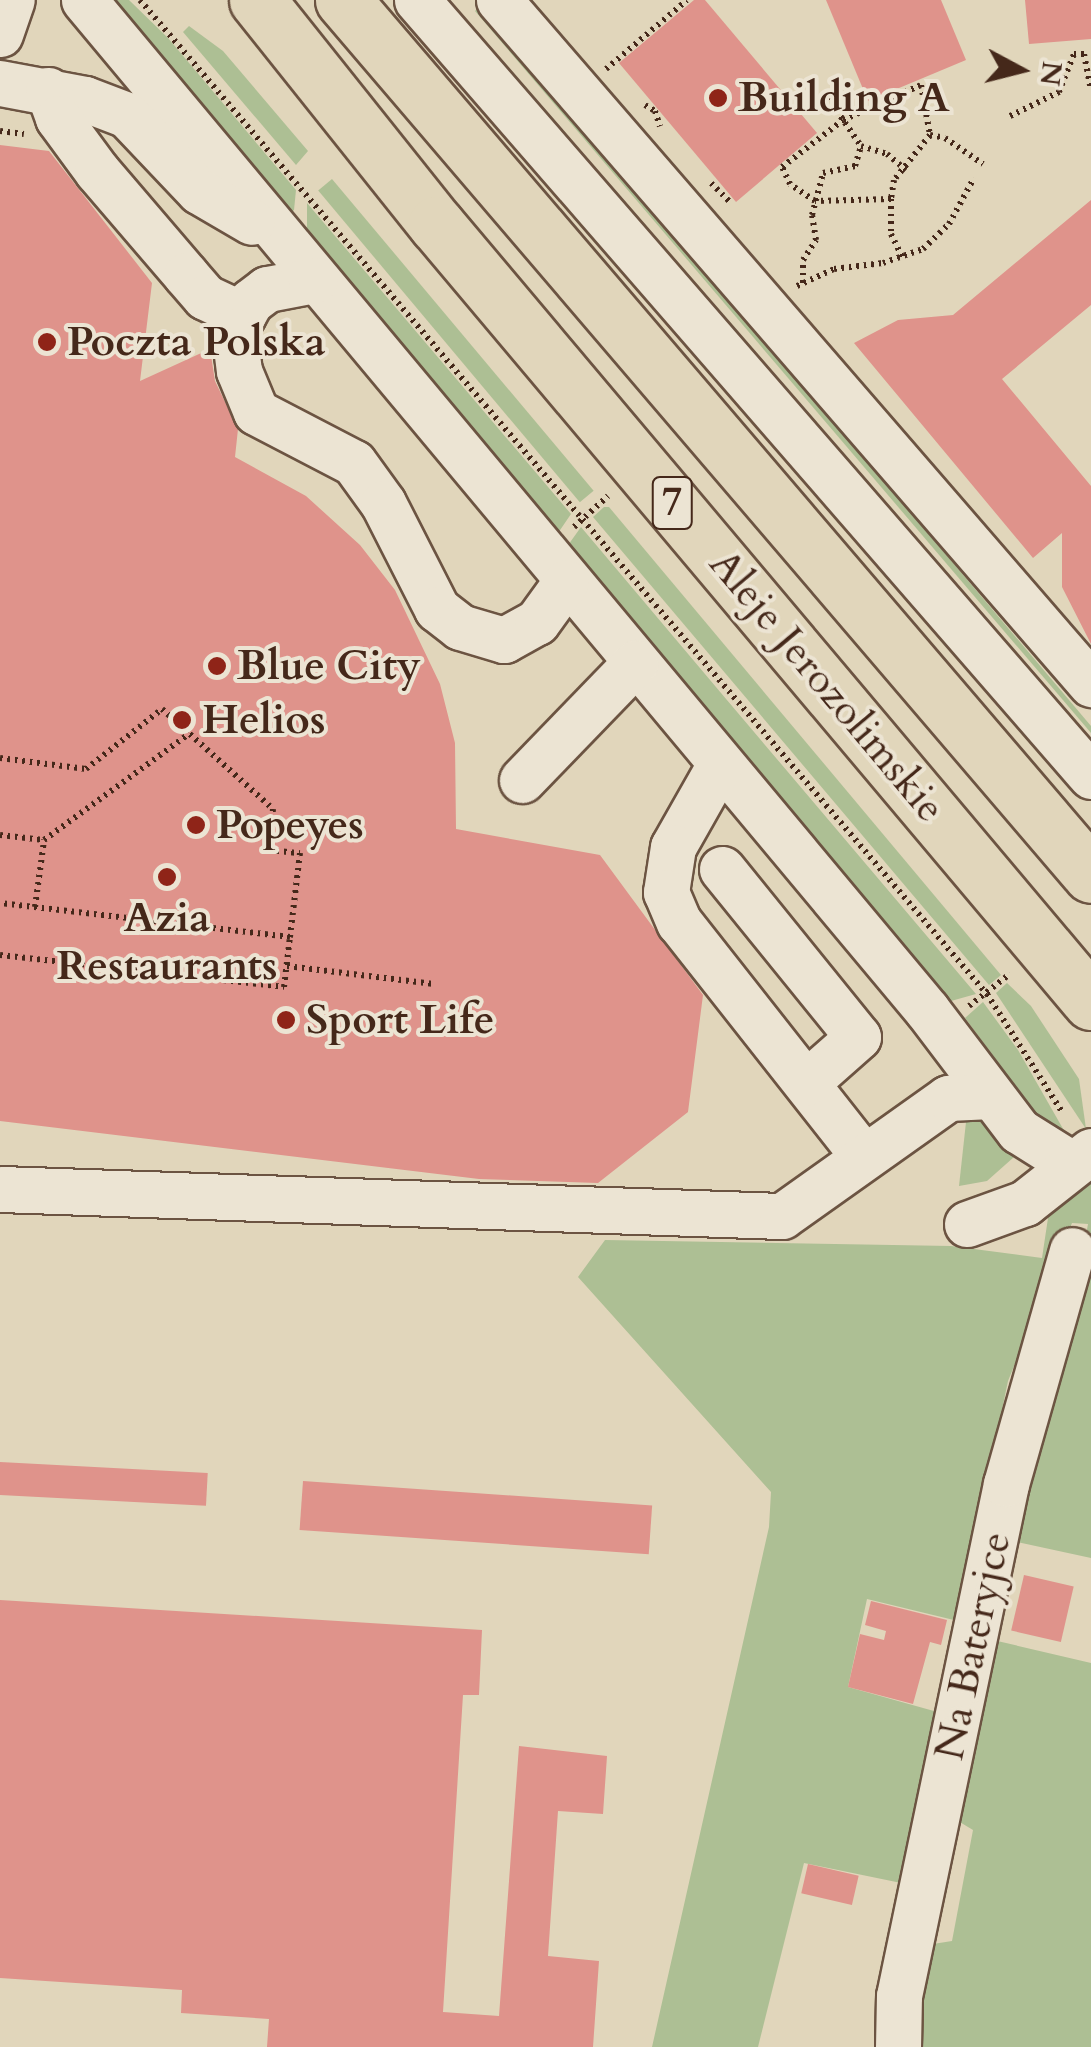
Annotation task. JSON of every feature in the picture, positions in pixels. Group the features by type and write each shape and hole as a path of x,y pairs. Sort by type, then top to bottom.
{"main road":[{"name":"Aleje Jerozolimskie","path":"257,0 436,224 1091,1002"},
{"name":"Aleje Jerozolimskie","path":"343,0 1091,874"}],"street":[{"path":"0,34 12,0"},
{"path":"84,0 720,764 1019,1131 1077,1145 1025,1203 967,1224"},
{"path":"417,0 1091,776"},
{"path":"466,0 466,57"},
{"path":"498,0 1091,684"},
{"path":"0,83 48,90 127,116 200,191 278,237"},
{"path":"48,90 58,118 97,171 186,275 205,296 243,315"},
{"path":"315,280 267,289 234,331 235,355 256,412 354,463 383,502 437,609 460,627 504,640 538,622 566,582"},
{"path":"522,780 635,663"},
{"path":"720,764 673,847 666,892 679,922 864,1156"},
{"path":"722,870 858,1037 806,1083"},
{"path":"0,1189 782,1216 948,1098 991,1096"},
{"name":"Na Bateryjce","path":"898,2047 899,1996 1006,1484 1072,1250"}],"path":[{"path":"140,0 987,994 1077,1145"},
{"path":"599,78 613,58 687,0"},
{"path":"1010,116 1050,101 1074,54 1084,54 1091,90"},
{"path":"891,200 815,201 790,184 782,167 843,120 921,85 930,135 906,170 894,180 891,200 891,234 903,259"},
{"path":"828,98 861,146 887,154 906,170"},
{"path":"930,135 945,138 983,164"},
{"path":"803,283 804,260 816,240 815,201 824,173 855,166 861,146"},
{"path":"787,293 834,268 903,259 949,224 974,178"},
{"path":"0,758 86,769 162,709 273,809 269,850 300,853 284,986 0,955"},
{"path":"0,836 44,840 189,734"},
{"path":"36,907 44,840"},
{"path":"0,903 290,938"},
{"path":"286,966 434,984"}],"green space":[{"path":"105,0 129,0 168,38 296,190 294,210 282,220"},
{"path":"481,5 1091,726 1091,733 475,11"},
{"path":"189,26 223,51 308,151 296,165 183,32"},
{"path":"332,179 594,491 580,502 318,191"},
{"path":"307,203 571,514 556,536 299,233 307,227"},
{"path":"609,507 1001,975 989,985 593,517"},
{"path":"581,527 976,994 951,1001 566,548"},
{"path":"1007,983 1031,1006 1079,1079 1086,1129 996,993"},
{"path":"983,1002 1018,1050 1066,1134 1046,1128 965,1018"},
{"path":"967,1113 985,1116 1014,1148 1014,1157 987,1181 959,1186"},
{"path":"1091,1170 1091,1558 1013,1541 1082,1257 1088,1224 1072,1223 1008,1381 958,1621 867,1599 848,1687 941,1713 906,1884 804,1863 758,2047 652,2047 769,1527 771,1492 578,1277 605,1240 951,1246 1042,1258 1048,1218 1043,1211"},
{"path":"993,1640 1091,1663 1091,2047 907,2047 933,1944 952,1941 973,1830 953,1818"}],"building":[{"name":"Building A","path":"694,0 705,0 817,133 736,202 619,63"},
{"path":"826,0 941,0 966,60 868,101"},
{"path":"1025,0 1091,0 1091,39 1029,44"},
{"name":"Blue City","path":"0,145 49,151 152,283 140,381 210,349 215,381 238,429 235,457 306,496 360,545 395,590 440,684 455,743 456,829 600,855 703,995 688,1112 598,1183 479,1179 0,1121"},
{"path":"1091,200 1091,305 1002,379 1091,486 1091,644 1062,587 1062,533 1033,558 854,343 898,320 953,315"},
{"path":"0,1462 208,1473 206,1506 0,1495"},
{"path":"303,1481 652,1505 649,1554 300,1530"},
{"path":"1024,1575 1074,1586 1061,1642 1011,1631"},
{"path":"0,1600 482,1630 479,1695 463,1695 443,2012 499,2016 519,1746 607,1756 603,1814 558,1811 548,1956 599,1961 593,2047 267,2047 269,2019 181,2013 182,1990 0,1978"},
{"path":"871,1601 947,1620 941,1645 930,1642 913,1704 848,1687 860,1634 884,1640 886,1631 865,1625"},
{"path":"808,1864 859,1876 852,1905 801,1893"}],"place":[{"name":"Building A","path":"718,98"},
{"name":"Poczta Polska","path":"47,342"},
{"name":"Blue City","path":"217,666"},
{"name":"Helios","path":"182,720"},
{"name":"Popeyes","path":"196,825"},
{"name":"Azia Restaurants","path":"167,877"},
{"name":"Sport Life","path":"286,1020"}]}
